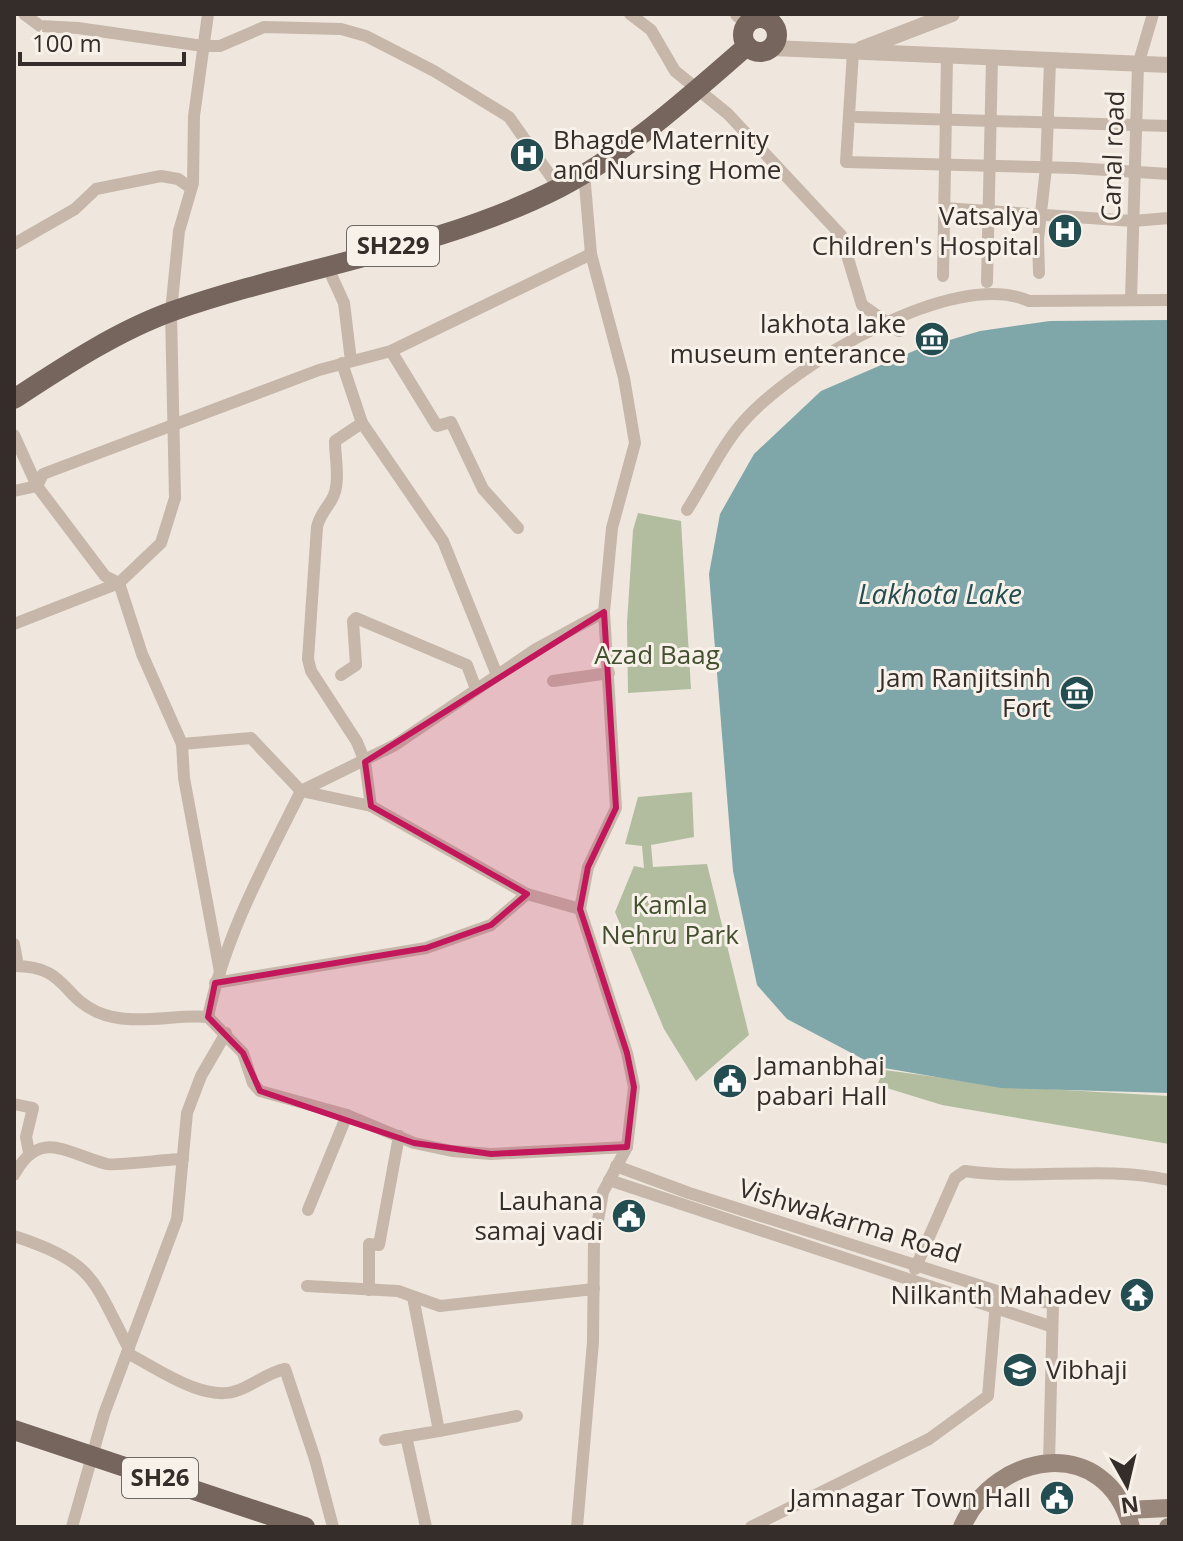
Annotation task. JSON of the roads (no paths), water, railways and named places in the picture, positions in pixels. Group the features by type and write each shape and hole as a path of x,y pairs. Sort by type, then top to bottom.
{"main road":[{"path":"752,17 772,23 778,33 772,48 756,52 747,46 743,35 752,17"},
{"name":"SH229","path":"14,399 108,343 171,312 478,221 559,188 697,89 747,46"},
{"name":"SH26","path":"14,1430 305,1527"},
{"path":"962,1527 978,1501 1003,1479 1049,1463 1077,1464 1095,1471 1129,1519 1169,1508"}],"street":[{"path":"24,14 40,26 78,28 203,46 220,46 264,27 341,29 366,36 434,71 509,117 559,188"},
{"path":"14,624 119,583 161,543 169,522 175,498 171,312 179,231 191,188 194,116 208,14"},
{"path":"339,14 341,29"},
{"path":"630,14 651,30 675,71 728,114 841,235 862,305 899,331"},
{"path":"853,52 952,14"},
{"name":"Canal road","path":"1131,300 1138,65 1153,14"},
{"path":"772,48 1169,65"},
{"path":"853,52 846,162 1169,174"},
{"path":"943,276 943,121 947,57"},
{"path":"987,282 986,213 991,165 992,59"},
{"path":"1039,273 1050,62"},
{"path":"857,117 1045,125 1135,123 1169,126"},
{"path":"577,1527 593,1342 594,1243 601,1202 627,1147 634,1087 627,1053 580,909 588,867 616,808 604,612 612,528 635,443 624,378 591,254 584,173"},
{"path":"14,244 75,209 96,189 161,176 178,179 191,188"},
{"path":"944,208 1133,221 1169,218"},
{"path":"37,486 43,474 98,456 173,423 347,362 391,351 591,254"},
{"path":"327,266 348,318 347,362 362,423 443,541 497,675"},
{"path":"687,510 743,423 796,374 918,309 973,293 1018,296 1029,301 1169,300"},
{"path":"391,351 437,426 451,422 483,489 518,528"},
{"path":"362,423 335,441 336,487 332,499 321,512 317,527 310,594 308,659 311,671 357,742 365,762 371,806"},
{"path":"14,435 37,486 105,576 119,583 142,654 182,744 184,778 218,977"},
{"path":"14,491 37,486"},
{"path":"208,1017 218,977 241,912 301,791 365,762 497,675 604,612"},
{"path":"341,675 356,665 353,621 356,618 467,665 476,689"},
{"path":"553,681 609,673"},
{"path":"182,744 251,738 301,791 371,806 527,894 580,909"},
{"path":"218,977 426,948 491,925 527,894"},
{"path":"14,944 16,966 59,977 84,1003 98,1012 148,1019 208,1017 243,1053 253,1083 260,1091 347,1115 399,1136 452,1151 491,1154 627,1147"},
{"path":"72,1527 104,1414 177,1219 187,1113 201,1076 226,1033"},
{"path":"14,1104 33,1108 26,1137 29,1152 14,1175"},
{"path":"308,1210 347,1115"},
{"path":"369,1290 369,1244 379,1245 399,1136"},
{"path":"29,1152 59,1149 109,1165 183,1159"},
{"name":"Vishwakarma Road","path":"616,1166 689,1193 997,1291 1053,1304 1050,1326 1049,1463"},
{"path":"911,1278 955,1178 965,1171 1004,1177 1125,1174 1169,1180"},
{"name":"Vishwakarma Road","path":"609,1180 1050,1326"},
{"path":"14,1236 65,1256 88,1273 128,1351 193,1386 217,1393 237,1392 285,1369 315,1459 333,1527"},
{"path":"307,1286 398,1291 440,1306 594,1289"},
{"path":"751,1527 929,1439 988,1396 997,1291"},
{"path":"413,1297 439,1431"},
{"path":"385,1440 517,1416"},
{"path":"406,1436 426,1527"}],"water":[{"name":"Lakhota Lake","path":"1169,320 1169,1093 1001,1088 878,1067 787,1019 757,985 733,871 709,574 720,514 754,454 821,391 916,350 980,331 1050,321"}],"place":[{"name":"Bhagde Maternity and Nursing Home","path":"527,155"},
{"name":"Vatsalya Children's Hospital","path":"1065,231"},
{"name":"lakhota lake museum enterance","path":"932,339"},
{"name":"Jam Ranjitsinh Fort","path":"1077,693"},
{"name":"Jamanbhai pabari Hall","path":"730,1081"},
{"name":"Lauhana samaj vadi","path":"629,1216"},
{"name":"Nilkanth Mahadev","path":"1137,1295"},
{"name":"Vibhaji","path":"1020,1370"},
{"name":"Jamnagar Town Hall","path":"1057,1498"}],"park label":[{"name":"Azad Baag","path":"657,655"},
{"name":"Kamla Nehru Park","path":"670,920"}]}
